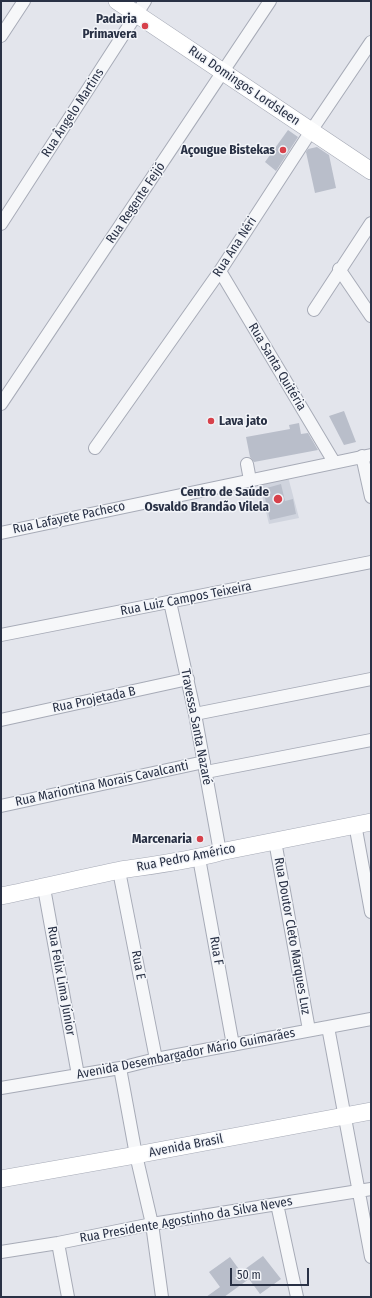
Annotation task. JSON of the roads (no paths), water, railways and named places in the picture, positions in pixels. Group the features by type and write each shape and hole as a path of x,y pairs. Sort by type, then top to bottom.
{"street":[{"path":"1,36 24,1"},
{"name":"Rua Domingos Lordsleen","path":"117,1 141,8 223,72 371,171"},
{"name":"Rua Regente Feijó","path":"1,404 270,1"},
{"name":"Rua Ângelo Martins","path":"1,224 141,8"},
{"name":"Rua Ana Néri","path":"95,448 220,271 310,131 371,42"},
{"path":"314,310 371,223"},
{"path":"339,270 371,316"},
{"name":"Rua Santa Quitéria","path":"220,271 334,462"},
{"path":"367,456 371,498"},
{"name":"Rua Lafayete Pacheco","path":"1,533 367,456"},
{"path":"247,464 250,480"},
{"name":"Rua Luiz Campos Teixeira","path":"1,635 371,562"},
{"name":"Travessa Santa Nazaré","path":"170,602 188,679 220,852"},
{"name":"Rua Projetada B","path":"1,720 188,679"},
{"path":"195,714 371,679"},
{"name":"Rua Mariontina Morais Cavalcanti","path":"1,806 205,767 371,740"},
{"path":"363,823 371,912"},
{"name":"Rua Pedro Américo","path":"1,896 120,871 199,858 220,852 363,823"},
{"name":"Rua Doutor Cleto Marques Luz","path":"276,841 309,1030"},
{"name":"Rua F","path":"199,858 232,1045"},
{"name":"Rua E","path":"120,871 156,1059"},
{"name":"Rua Felix Lima Júnior","path":"44,888 78,1075"},
{"name":"Avenida Desembargador Mário Guimarães","path":"1,1088 120,1068 156,1059 371,1019"},
{"path":"328,1027 371,1257"},
{"path":"120,1068 136,1156 152,1224 162,1297"},
{"name":"Avenida Brasil","path":"1,1179 136,1156 371,1111"},
{"name":"Rua Presidente Agostinho da Silva Neves","path":"1,1252 58,1243 152,1224 371,1189"},
{"path":"278,1204 297,1297"},
{"path":"58,1243 68,1297"}],"place":[{"name":"Padaria Primavera","path":"145,26"},
{"name":"Açougue Bistekas","path":"283,150"},
{"name":"Lava jato","path":"211,421"},
{"name":"Centro de Saúde Osvaldo Brandão Vilela","path":"278,499"},
{"name":"Marcenaria","path":"200,839"}]}
